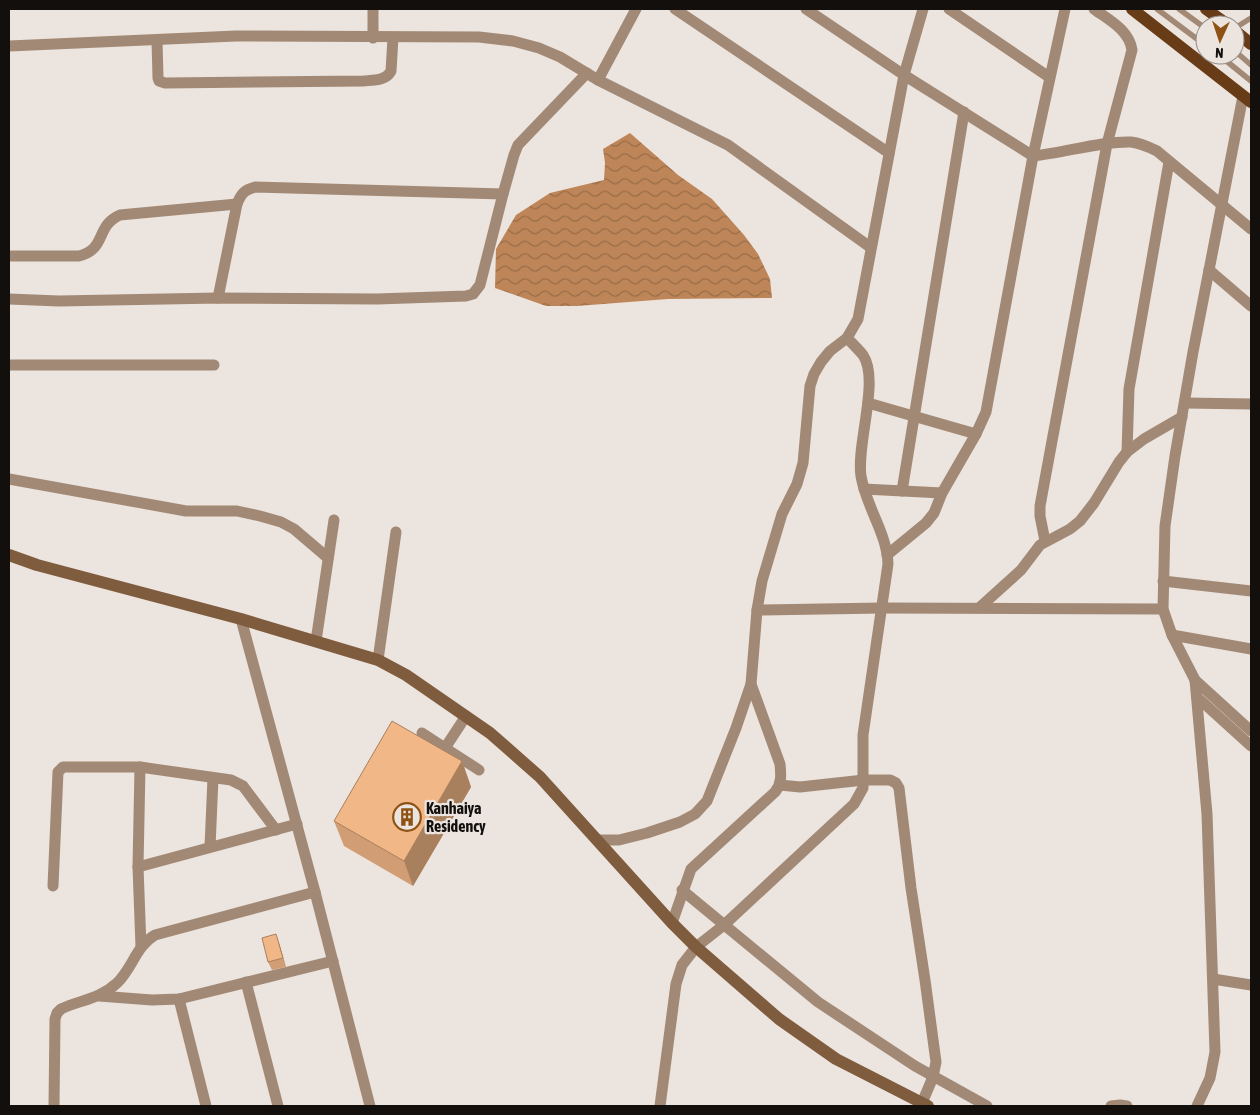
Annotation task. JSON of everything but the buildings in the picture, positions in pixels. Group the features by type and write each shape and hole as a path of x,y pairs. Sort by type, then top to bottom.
{"main road":[{"path":"1132,9 1247,99"}],"street":[{"path":"373,9 373,38"},
{"path":"598,80 636,9"},
{"path":"675,9 889,153"},
{"path":"806,9 904,75 1033,156 1107,144 1132,142 1146,146 1157,151 1251,229"},
{"path":"597,840 619,840 647,833 680,822 696,814 707,801 736,728 751,684 757,610 762,580 782,514 797,484 803,463 810,386 814,374 830,351 847,338 858,319 870,247 904,75 923,9"},
{"path":"949,9 1049,77"},
{"path":"887,555 926,523 934,513 942,492 976,434 986,412 1033,156 1065,9"},
{"path":"1045,541 1040,506 1107,144 1132,50 1128,36 1118,26 1094,9"},
{"path":"9,46 236,36 479,37 513,41 546,51 598,80 728,145 870,247"},
{"path":"157,40 158,78 159,81 165,83 362,81 385,78 391,70 393,38"},
{"path":"9,299 59,301 218,298 377,299 466,296 473,294 480,285 503,194 518,145 587,73"},
{"path":"1247,99 1222,205 1184,403 1165,526 1163,609 1172,635 1195,680 1251,731"},
{"path":"902,491 964,112"},
{"path":"1127,452 1129,389 1169,162"},
{"path":"218,298 237,204 241,194 246,189 255,187 503,194"},
{"path":"9,256 79,256 89,254 94,249 111,219 120,215 237,204"},
{"path":"1209,270 1251,306"},
{"path":"660,1106 676,984 682,965 696,947 724,926 854,804 860,796 864,780 863,735 888,564 885,543 860,474 860,459 868,403 867,363 863,355 847,338"},
{"path":"9,365 214,366"},
{"path":"868,403 976,434"},
{"path":"1184,403 1251,404"},
{"path":"979,608 1021,570 1040,545 1070,529 1080,521 1127,452 1144,438 1182,416"},
{"path":"9,479 186,511 237,511 260,516 281,522 294,529 328,558"},
{"path":"864,489 942,492"},
{"path":"316,641 334,520"},
{"path":"378,660 396,532"},
{"path":"9,555 37,565 241,619 316,641 378,660 406,675 490,733 540,777 672,923 696,947 779,1019 836,1059 925,1105 936,1062 911,888 901,794 896,783 890,780 864,780 800,787 780,785"},
{"path":"1163,581 1251,591"},
{"path":"757,610 882,608 1163,609"},
{"path":"241,619 288,790 370,1106"},
{"path":"1172,635 1251,649"},
{"path":"1195,680 1207,814 1215,1052 1210,1078 1197,1106"},
{"path":"672,923 682,890 691,869 775,792 780,785 780,764 751,684"},
{"path":"1197,698 1251,746"},
{"path":"445,748 466,716"},
{"path":"422,734 479,770"},
{"path":"53,886 58,772 67,766 140,767 230,780 242,786 276,830"},
{"path":"140,767 138,866 141,947"},
{"path":"210,847 213,778"},
{"path":"138,866 276,830 295,819"},
{"path":"682,890 818,1002 933,1077 987,1106"},
{"path":"54,1106 55,1019 57,1013 67,1006 99,996 118,982 148,939 163,932 315,892"},
{"path":"99,996 152,1000 179,999 333,961"},
{"path":"1213,979 1251,985"},
{"path":"246,982 278,1106"},
{"path":"179,999 206,1106"},
{"path":"1111,1106 1127,1106"}],"lane":[{"path":"1157,9 1195,38"},
{"path":"1179,9 1195,21"},
{"path":"1231,65 1251,81"}],"water":[{"path":"630,133 678,175 712,199 744,235 758,254 770,279 772,298 668,299 577,306 546,306 495,288 496,249 516,215 550,193 604,180 605,163 603,149"}],"place":[{"name":"Kanhaiya Residency","path":"407,817"}]}
